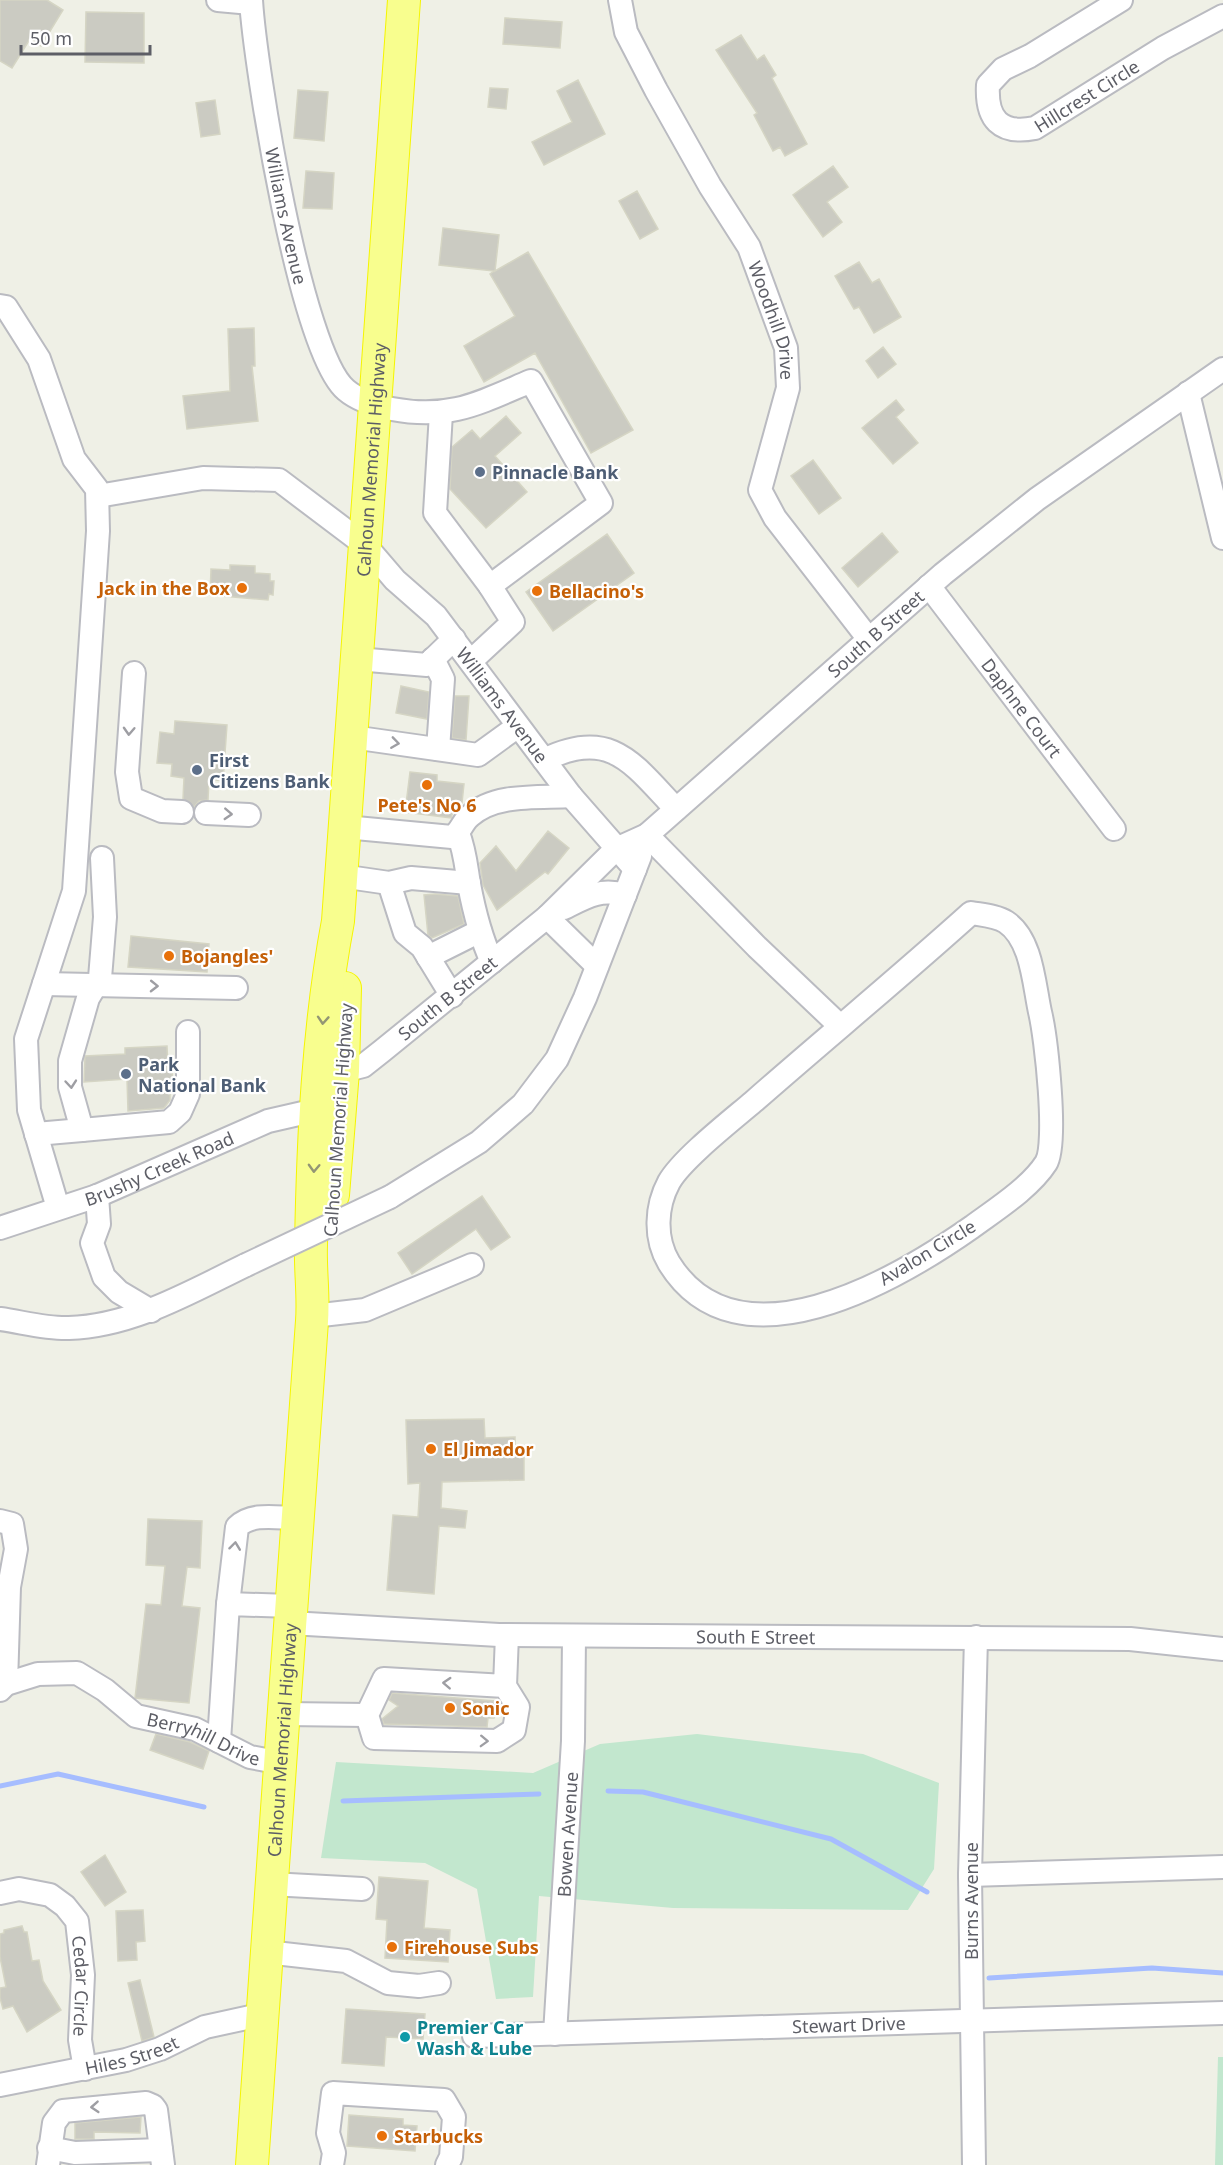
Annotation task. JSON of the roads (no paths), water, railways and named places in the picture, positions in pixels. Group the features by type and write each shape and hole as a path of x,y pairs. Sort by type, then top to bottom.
{"highway":[{"name":"Calhoun Memorial Highway","path":"252,2165 313,1316 311,1249 316,1110 325,990 338,921 404,0"},
{"name":"Calhoun Memorial Highway","path":"313,1316 328,1267 343,1071 346,994 338,921"}],"street":[{"path":"218,0 251,2"},
{"name":"Woodhill Drive","path":"620,0 627,32 656,90 710,186 749,247 786,348 788,388 760,490 775,518 868,638"},
{"name":"Hillcrest Circle","path":"1121,0 1030,56 1003,69 988,85 987,102 997,123 1016,132 1035,128 1162,48 1223,16"},
{"name":"Williams Avenue","path":"251,2 262,91 296,263 315,333 332,373 346,391 374,405 420,414 441,413 471,407 531,381 601,503 490,586"},
{"path":"0,306 6,307 39,358 74,459 98,489 74,891 26,1039 29,1110 58,1208"},
{"name":"South B Street","path":"343,1071 363,1065 452,996 547,917 616,849 647,835 868,638 1037,499 1223,369"},
{"path":"1188,393 1223,538"},
{"path":"441,413 435,513 490,586 513,622 471,661"},
{"name":"Williams Avenue","path":"98,496 203,478 279,480 365,545 395,580 436,616 571,796 635,869"},
{"name":"Daphne Court","path":"929,586 1113,829"},
{"path":"357,659 427,665 454,639"},
{"path":"433,659 443,678 438,749"},
{"path":"134,673 127,772 131,798 162,811 182,812"},
{"path":"352,737 478,755 518,726"},
{"path":"544,760 564,750 578,747 600,747 613,751 652,784 676,809"},
{"path":"345,827 452,837 458,833 469,816 491,803 571,796"},
{"path":"206,813 249,815"},
{"path":"458,833 465,851 469,883 480,931 492,962"},
{"path":"0,1319 69,1328 152,1311 390,1197 479,1142 523,1104 557,1059 597,966 647,835 757,947 840,1025"},
{"path":"82,1130 70,1087 70,1061 87,998 100,978 104,907 102,858"},
{"path":"341,876 389,883 411,878 469,883"},
{"path":"389,883 405,933 422,947 452,996"},
{"name":"South B Street","path":"547,917 592,894 609,890 625,895"},
{"name":"Avalon Circle","path":"971,913 1006,922 1020,936 1023,944 1042,1022 1051,1121 1051,1143 1047,1162 1012,1198 959,1236 875,1284 821,1307 785,1314 747,1314 714,1307 681,1282 665,1256 659,1234 659,1202 672,1177 707,1142 840,1025 971,913"},
{"path":"547,917 597,966"},
{"path":"428,957 480,931"},
{"path":"44,984 236,988"},
{"path":"36,1134 169,1122 180,1112 188,1094 188,1032"},
{"name":"Brushy Creek Road","path":"0,1228 97,1196 268,1121 316,1110"},
{"path":"97,1196 99,1224 92,1243 104,1277 119,1292 152,1311"},
{"path":"313,1316 365,1310 472,1265"},
{"path":"219,1741 228,1604 237,1527 244,1521 256,1517 297,1518"},
{"path":"0,1521 12,1524 16,1549 9,1587 3,1687"},
{"name":"South E Street","path":"228,1604 290,1615 507,1635 1130,1639 1223,1649"},
{"path":"505,1686 384,1679 367,1715 374,1738 497,1741 513,1730 518,1707 505,1686 507,1635"},
{"name":"Bowen Avenue","path":"555,2034 573,1741 574,1636"},
{"name":"Burns Avenue","path":"974,2165 970,2020 970,1875 976,1637"},
{"name":"Berryhill Drive","path":"3,1687 38,1674 77,1673 105,1690 136,1716 195,1729 250,1757 282,1763"},
{"path":"285,1714 367,1715"},
{"path":"970,1875 1223,1867"},
{"path":"271,1884 362,1889"},
{"name":"Cedar Circle","path":"0,1893 19,1889 50,1895 65,1906 77,1921 83,1975 80,2040 85,2070"},
{"path":"266,1952 346,1961 388,1983 419,1986 439,1983"},
{"name":"Stewart Drive","path":"474,2036 1223,2013"},
{"name":"Hiles Street","path":"0,2085 85,2070 160,2049 205,2027 261,2015"},
{"path":"332,2165 334,2153 328,2133 333,2092 444,2100 454,2116 451,2157 447,2165"},
{"path":"146,2103 153,2106 162,2158 75,2153 48,2156 54,2123 63,2111 146,2103"}],"waterway":[{"path":"0,1786 58,1774 204,1807"},
{"path":"608,1791 643,1792 831,1839 927,1892"},
{"path":"343,1801 539,1794"},
{"path":"989,1978 1152,1968 1223,1973"}],"place":[{"name":"Pinnacle Bank","path":"480,472"},
{"name":"Jack in the Box","path":"242,588"},
{"name":"Bellacino's","path":"537,591"},
{"name":"First Citizens Bank","path":"197,770"},
{"name":"Pete's No 6","path":"427,785"},
{"name":"Bojangles'","path":"169,956"},
{"name":"Park National Bank","path":"126,1074"},
{"name":"El Jimador","path":"431,1449"},
{"name":"Sonic","path":"450,1708"},
{"name":"Firehouse Subs","path":"392,1947"},
{"name":"Premier Car Wash & Lube","path":"405,2037"},
{"name":"Starbucks","path":"382,2136"}]}
